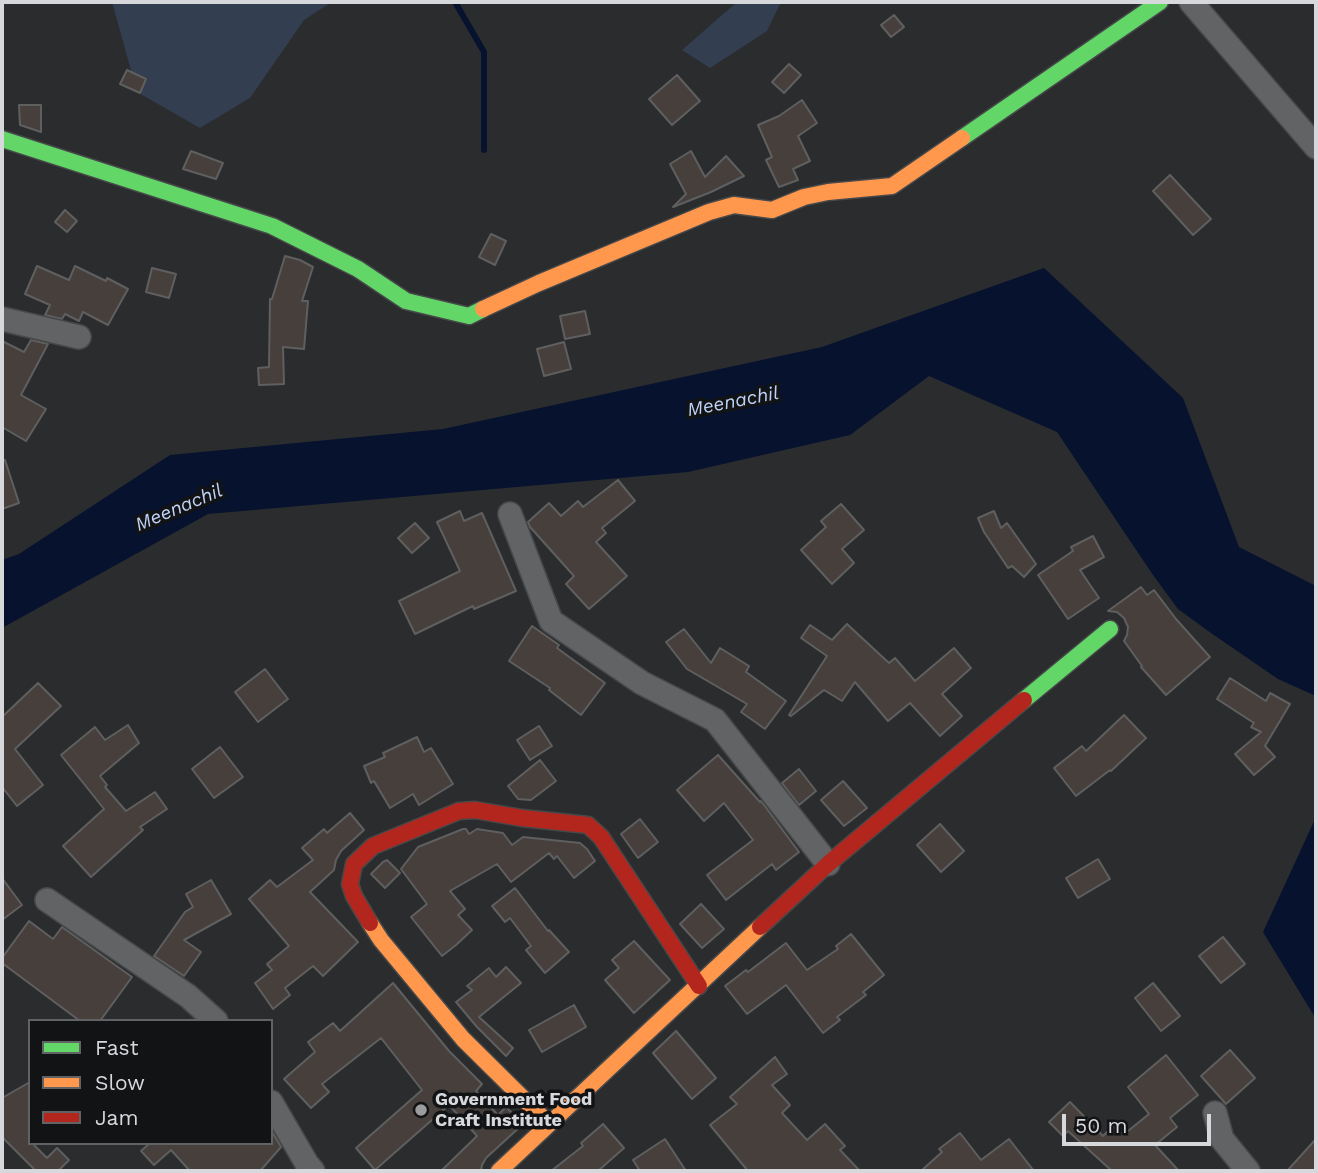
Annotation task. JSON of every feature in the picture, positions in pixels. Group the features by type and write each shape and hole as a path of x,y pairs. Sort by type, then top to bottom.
{"street":[{"path":"2,139 272,226 358,269 406,301 469,316 539,283 709,212 734,205 772,210 804,197 828,192 892,186 1160,2"},
{"path":"1191,2 1316,147"},
{"path":"2,319 79,337"},
{"path":"510,514 551,621 642,683 715,720 828,864"},
{"path":"499,1171 828,864 1110,629"},
{"path":"549,1124 463,1039 382,940 354,896 350,884 354,864 373,846 459,811 475,810 588,825 601,837 699,986"},
{"path":"47,900 188,996 214,1019"},
{"path":"273,1105 313,1171"},
{"path":"1216,1113 1222,1139 1248,1171"}],"shaded area":[{"path":"112,2 332,2 304,20 250,98 200,128 137,92"},
{"path":"737,2 781,2 767,31 710,68 682,50"}],"water":[{"name":"Meenachil","path":"1044,268 1183,398 1239,547 1316,586 1316,696 1278,679 1178,609 1057,432 929,376 850,435 688,472 208,514 2,628 2,560 19,554 170,455 443,429 822,347"},
{"path":"1316,817 1316,1019 1263,932"}],"building":[{"path":"894,15 904,27 891,37 881,25"},
{"path":"789,64 801,75 784,93 772,82"},
{"path":"127,70 146,79 140,93 120,84"},
{"path":"677,75 700,101 672,125 649,99"},
{"path":"802,100 817,123 798,136 810,161 793,169 798,180 779,187 766,160 772,157 758,125 779,116"},
{"path":"19,105 41,105 41,132 20,125"},
{"path":"191,151 223,163 216,179 183,169"},
{"path":"691,151 705,177 726,156 744,176 673,207 686,194 670,164"},
{"path":"1170,175 1211,219 1193,235 1153,191"},
{"path":"65,210 77,221 67,232 55,222"},
{"path":"491,234 506,241 495,265 479,257"},
{"path":"285,256 313,267 302,301 308,301 304,349 283,347 284,384 259,385 258,368 269,367 270,299"},
{"path":"37,266 69,280 75,266 128,289 108,325 83,312 79,321 65,314 62,319 45,315 50,305 25,294"},
{"path":"152,268 176,274 169,298 146,292"},
{"path":"585,311 590,334 565,339 560,316"},
{"path":"31,340 48,344 21,395 46,409 26,441 2,427 2,341 24,352"},
{"path":"564,342 571,369 544,376 537,349"},
{"path":"5,460 19,503 2,509 2,461"},
{"path":"618,480 635,501 602,528 606,533 596,542 627,576 589,609 566,584 574,576 528,522 549,503 561,516 578,501 583,507"},
{"path":"841,504 864,530 842,549 854,563 832,584 801,550 826,527 821,521"},
{"path":"460,511 464,521 482,513 516,591 474,609 473,606 415,634 399,601 460,571 437,522"},
{"path":"994,511 1001,528 1007,523 1036,564 1024,577 1012,566 1008,568 984,532 978,518"},
{"path":"415,523 429,538 412,553 398,538"},
{"path":"1093,536 1104,557 1080,570 1099,598 1068,619 1038,575 1073,551 1071,547"},
{"path":"1141,587 1147,595 1154,590 1210,657 1166,695 1141,667 1124,641 1128,627 1124,618 1117,612 1108,611"},
{"path":"847,624 889,663 895,658 915,681 954,648 971,668 942,694 962,716 940,736 910,703 888,721 855,682 842,701 824,690 789,715 827,656 801,638 810,625 832,640"},
{"path":"532,626 605,683 581,715 549,690 550,688 509,661"},
{"path":"684,629 711,663 720,648 749,666 746,672 786,701 765,729 741,712 747,704 687,669 666,642"},
{"path":"265,669 288,699 258,722 235,692"},
{"path":"1230,678 1266,701 1270,693 1290,704 1265,746 1275,757 1254,775 1235,754 1261,732 1251,727 1254,723 1217,699"},
{"path":"38,683 61,706 15,749 43,785 17,806 2,787 2,717"},
{"path":"1124,715 1146,738 1111,771 1076,796 1054,768 1082,746 1086,751"},
{"path":"128,725 139,743 100,776 107,785 105,787 126,811 155,792 167,809 140,827 143,830 91,877 63,846 104,809 61,755 95,727 105,740"},
{"path":"539,726 552,746 530,760 517,740"},
{"path":"417,737 424,752 431,748 453,784 419,805 413,794 390,808 374,781 371,783 364,766 385,757 383,753"},
{"path":"220,747 243,777 214,798 192,769"},
{"path":"718,755 761,801 799,852 776,870 772,864 726,900 707,875 753,840 724,803 704,821 677,790"},
{"path":"540,760 556,781 531,800 518,799 508,786"},
{"path":"799,769 816,791 799,805 782,783"},
{"path":"843,781 867,808 844,826 821,800"},
{"path":"350,813 364,830 341,851 334,870 310,892 358,942 323,976 313,966 285,988 290,995 273,1009 255,983 272,970 267,964 289,946 249,899 270,880 277,887 313,860 302,848 324,829 327,833"},
{"path":"640,819 658,842 638,858 621,834"},
{"path":"940,824 964,851 941,872 917,845"},
{"path":"463,829 469,834 477,829 503,833 512,845 523,837 580,843 595,861 574,878 557,856 554,859 549,853 511,882 497,864 450,891 465,909 458,915 472,930 442,956 411,917 427,904 401,869 418,847"},
{"path":"1098,859 1110,879 1078,898 1066,878"},
{"path":"387,860 400,873 385,888 371,874"},
{"path":"2,878 22,905 2,920"},
{"path":"211,880 231,914 184,940 201,952 184,976 154,956 185,912 193,907 186,894"},
{"path":"515,888 548,931 569,952 545,973 526,950 531,946 510,918 505,922 492,906"},
{"path":"701,904 724,929 702,948 680,924"},
{"path":"29,921 53,939 62,927 132,977 101,1019 77,1019 2,963 2,958"},
{"path":"851,934 884,975 863,992 866,995 837,1017 840,1020 823,1033 786,985 747,1014 725,986 786,943 807,970 838,949 836,946"},
{"path":"1223,937 1245,964 1221,983 1199,956"},
{"path":"634,941 670,980 634,1013 605,980 619,968 612,960"},
{"path":"506,967 521,983 479,1017 513,1048 506,1056 456,1002 472,990 467,986 489,968 496,977"},
{"path":"393,983 449,1051 482,1084 476,1091 498,1115 506,1107 523,1124 486,1158 481,1171 441,1171 477,1136 449,1105 375,1170 356,1148 422,1090 381,1038 322,1084 329,1092 311,1108 284,1079 315,1052 308,1042 333,1023 340,1031"},
{"path":"1153,983 1180,1016 1161,1031 1135,998"},
{"path":"574,1005 586,1027 542,1052 529,1030"},
{"path":"676,1031 716,1078 692,1099 653,1053"},
{"path":"1230,1050 1255,1078 1226,1104 1201,1076"},
{"path":"1166,1055 1198,1095 1170,1118 1177,1127 1155,1145 1179,1171 1112,1171 1068,1131 1063,1136 1049,1122 1070,1102 1103,1136 1113,1126 1123,1135 1149,1114 1128,1087"},
{"path":"775,1057 787,1074 772,1085 790,1105 782,1113 807,1140 825,1124 845,1146 840,1150 860,1171 748,1171 710,1125 737,1104 730,1097"},
{"path":"28,1083 28,1145 34,1145 47,1158 57,1148 69,1160 60,1171 33,1171 35,1170 4,1139 2,1098"},
{"path":"603,1124 624,1148 598,1171 551,1171 583,1146 581,1143"},
{"path":"273,1133 281,1147 260,1171 190,1171 171,1150 154,1165 141,1151 148,1145 273,1145"},
{"path":"960,1133 981,1160 1009,1139 1034,1171 921,1171 942,1152 939,1149"},
{"path":"665,1139 686,1171 640,1171 633,1160"},
{"path":"1316,1139 1316,1171 1287,1171"}],"waterway":[{"path":"455,2 484,52 484,150"}],"traffic: fast":[{"path":"962,138 1160,2"},
{"path":"2,139 272,226 358,269 406,301 469,316 483,309"},
{"path":"1024,700 1110,629"}],"traffic: slow":[{"path":"483,309 709,212 734,205 772,210 804,197 828,192 892,186 962,138"},
{"path":"370,923 463,1039 549,1124"},
{"path":"499,1171 760,927"}],"traffic: jam":[{"path":"760,927 828,864 1024,700"},
{"path":"370,923 350,884 354,864 373,846 459,811 475,810 588,825 601,837 699,986"}],"place":[{"name":"Government Food Craft Institute","path":"421,1110"}]}
